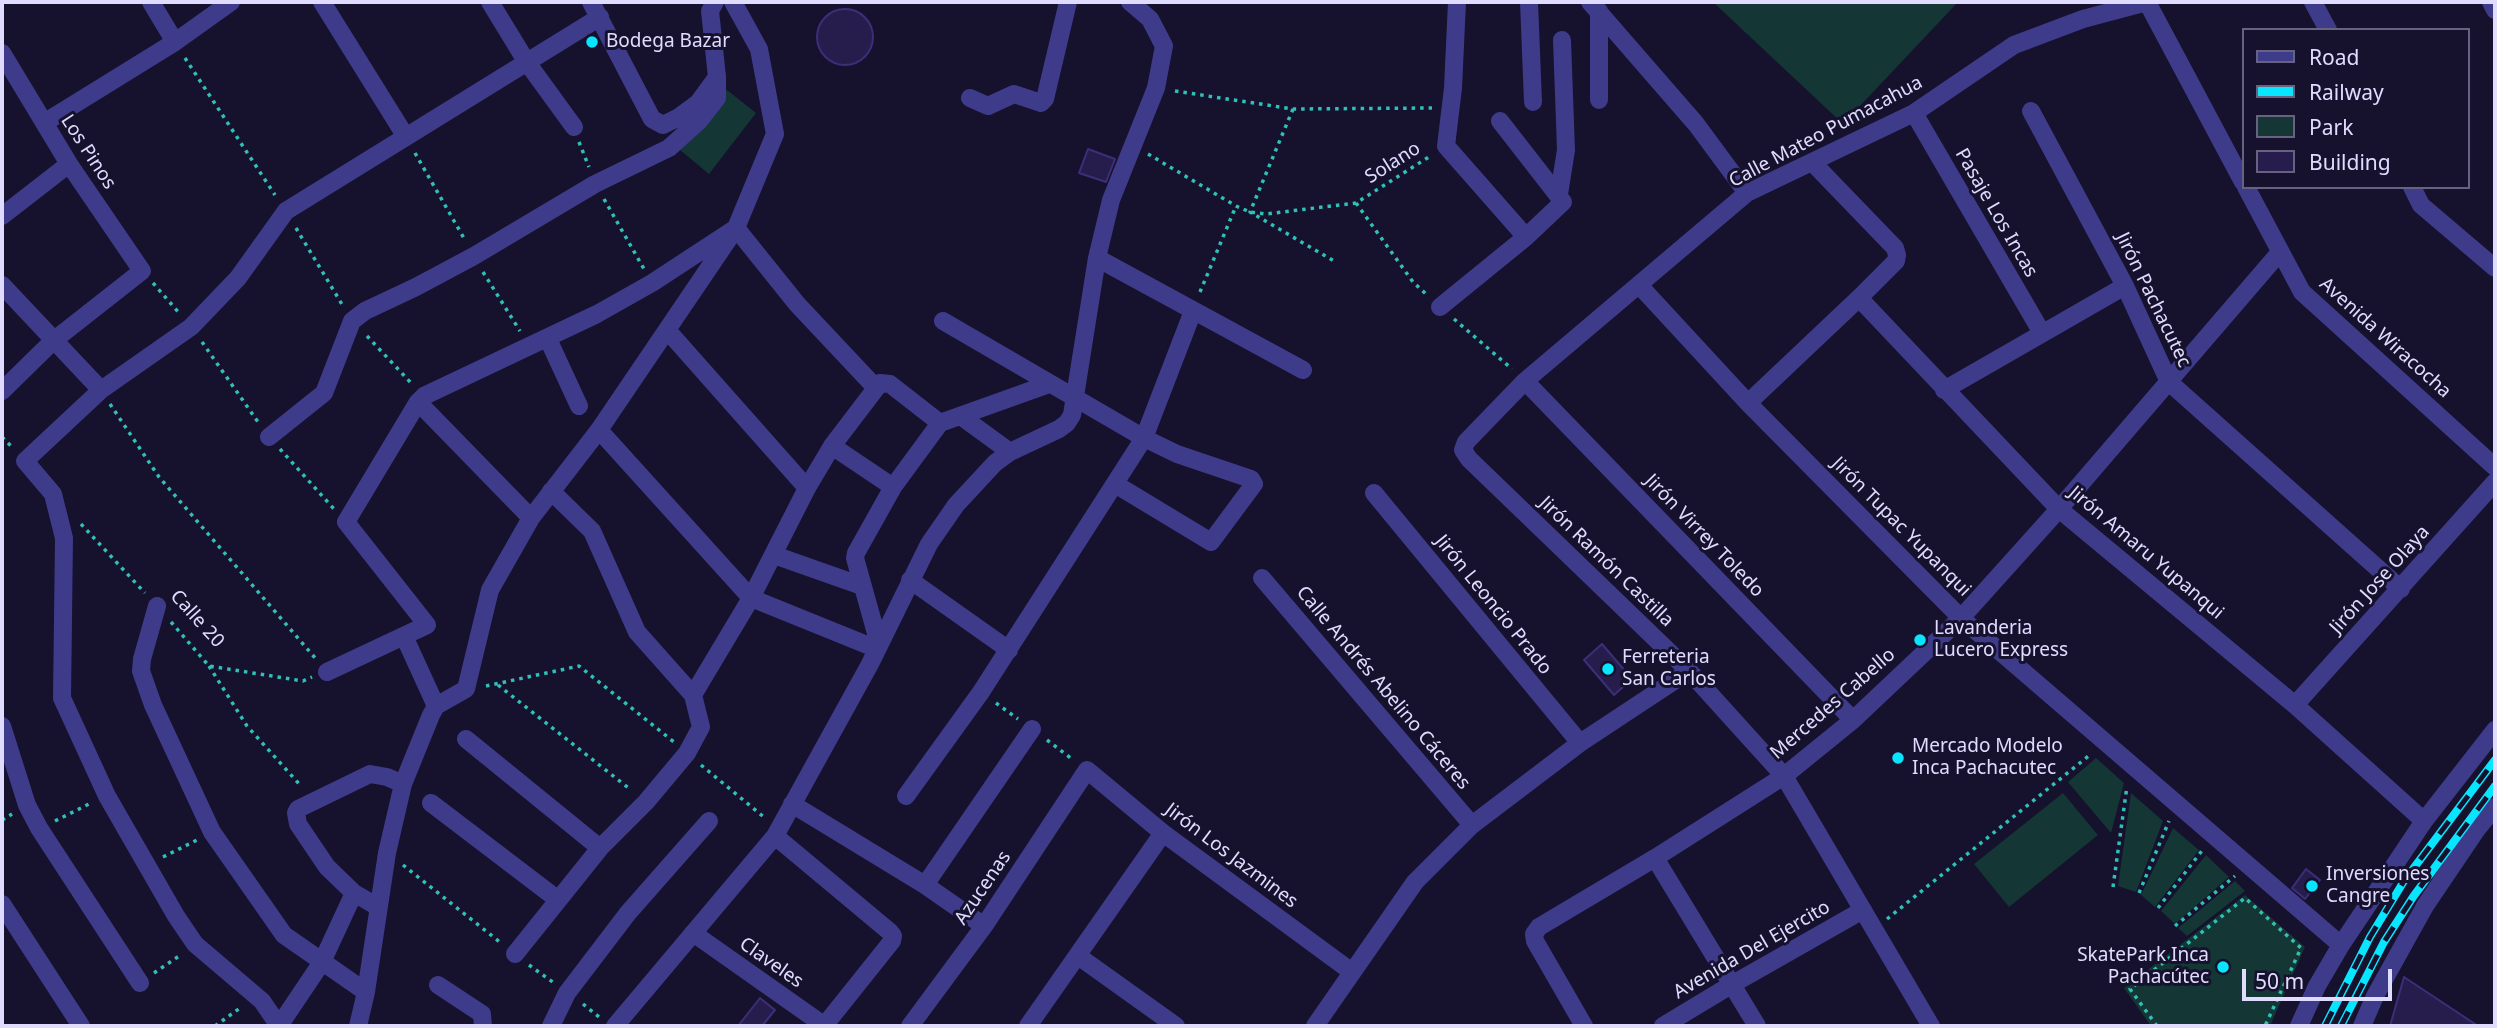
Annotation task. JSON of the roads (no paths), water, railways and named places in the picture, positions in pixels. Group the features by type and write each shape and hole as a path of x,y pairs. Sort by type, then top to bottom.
{"street":[{"path":"150,2 175,42"},
{"path":"44,123 175,42 231,2"},
{"path":"322,2 406,137"},
{"path":"490,2 526,61 574,127"},
{"path":"269,437 324,394 352,320 365,311 416,288 470,249 669,148 699,121 717,98 710,11 715,2"},
{"path":"358,1026 366,992 387,853 403,784 436,706 467,689 491,590 531,518 599,430 736,229 775,134 758,49 733,2"},
{"path":"970,98 988,106 1014,94 1041,103 1045,99 1068,2"},
{"path":"608,1022 693,933 775,836 878,646 929,544 956,505 995,463 1010,452 1067,423 1072,415 1097,258 1111,200 1135,146 1156,88 1164,46 1150,19 1130,2"},
{"path":"1457,2 1446,146 1526,237"},
{"path":"1529,2 1533,102"},
{"path":"2147,2 2242,180"},
{"name":"Calle Mateo Pumacahua","path":"1466,442 1525,381 1747,193 1914,113 2014,45 2083,19 2147,2"},
{"path":"2313,2 2327,28"},
{"path":"2491,2 2495,10"},
{"path":"1595,7 1599,100"},
{"path":"1595,7 1696,124 1747,193"},
{"path":"354,893 322,962 279,1026 259,999 195,944 146,866 107,796 62,698 64,538 53,494 26,461 101,390 191,327 238,278 286,211 526,61 595,10 652,119 663,125 679,117 698,103 717,78"},
{"path":"1559,194 1566,150 1562,40"},
{"name":"Los Pinos","path":"2,53 69,164 142,271 53,341"},
{"name":"Jirón Pachacutec","path":"2031,111 2125,286 2169,382 2401,589"},
{"name":"Pasaje Los Incas","path":"1914,113 2042,333"},
{"path":"1440,307 1562,205 1563,199 1500,121"},
{"path":"1748,403 1896,261 1895,248 1812,162"},
{"path":"2,216 69,164"},
{"name":"Avenida Wiracocha","path":"2247,189 2302,292 2495,467"},
{"path":"2413,189 2421,205 2495,268"},
{"path":"327,672 427,625 346,522 418,401 548,339 652,283 736,229"},
{"path":"736,229 797,303 876,388"},
{"name":"Mercedes Cabello","path":"1584,1026 1535,941 1534,934 1539,928 1784,776 1853,720 1961,618 2059,509 2280,252"},
{"path":"1097,258 1304,370"},
{"path":"2,285 101,390"},
{"name":"Jirón Tupac Yupanqui","path":"1639,285 1748,403 1961,618 2341,945"},
{"path":"1944,390 2125,286"},
{"name":"Jirón Amaru Yupanqui","path":"1859,298 2059,509 2295,705 2424,821"},
{"path":"906,796 1009,650 1143,438 1193,310"},
{"path":"943,321 1143,438 1177,454 1251,479 1254,484 1212,542 1208,542 1115,484"},
{"path":"667,330 807,488"},
{"path":"548,339 579,406"},
{"path":"2,391 53,341"},
{"name":"Jirón Virrey Toledo","path":"1525,381 1853,720"},
{"path":"693,695 751,598 807,488 832,446 880,383 890,384 940,423"},
{"path":"878,646 855,564 856,553 893,487 940,423 1049,384"},
{"path":"418,401 531,518"},
{"path":"962,417 1010,452"},
{"path":"599,430 751,598 878,646"},
{"name":"Jirón Ramón Castilla","path":"1466,442 1463,450 1469,458 1689,671 1784,776 1931,1026"},
{"path":"832,446 893,487"},
{"name":"Jirón Jose Olaya","path":"2295,705 2495,482"},
{"path":"515,954 600,848 646,802 687,753 701,727 693,695 637,632 592,531 551,491"},
{"name":"Jirón Leoncio Prado","path":"1374,493 1580,743"},
{"path":"774,555 862,586"},
{"name":"Calle Andrés Abelino Cáceres","path":"1262,578 1472,825"},
{"path":"911,580 1009,650"},
{"path":"157,606 141,671 153,705 212,832 284,934 366,992"},
{"path":"404,636 436,706"},
{"path":"1315,1026 1415,882 1472,825 1580,743 1689,671"},
{"path":"2,726 27,805 39,828 140,983"},
{"path":"925,886 1032,729"},
{"path":"2299,1026 2317,986 2341,945 2424,821 2495,730"},
{"path":"466,740 600,848"},
{"name":"Jirón Los Jazmines","path":"1087,770 1163,833 1352,972"},
{"name":"Azucenas","path":"910,1026 984,926 1087,770"},
{"path":"378,907 354,893 327,867 295,818 298,809 370,774 403,784"},
{"path":"431,803 558,899"},
{"path":"792,804 925,886 984,926"},
{"path":"2362,1026 2375,996 2425,906 2495,807"},
{"path":"551,1026 567,993 628,913 709,821"},
{"path":"1028,1026 1163,833"},
{"path":"775,836 893,936 892,941 825,1026"},
{"path":"1655,858 1756,1026"},
{"path":"2,904 81,1026"},
{"name":"Avenida Del Ejercito","path":"1663,1026 1863,910"},
{"name":"Claveles","path":"693,933 825,1026"},
{"path":"1078,956 1176,1026"},
{"path":"438,985 482,1014 483,1026"},
{"path":"259,999 263,1026"}],"railway":[{"path":"2325,1026 2370,937 2404,881 2495,760"},
{"path":"2341,1026 2384,942 2413,897 2495,786"}],"place":[{"name":"Bodega Bazar","path":"592,42"},
{"name":"Lavanderia Lucero Express","path":"1920,640"},
{"name":"Ferreteria San Carlos","path":"1608,669"},
{"name":"Mercado Modelo Inca Pachacutec","path":"1898,758"},
{"name":"Inversiones Cangre","path":"2312,886"},
{"name":"SkatePark Inca Pachacútec","path":"2223,967"}]}
